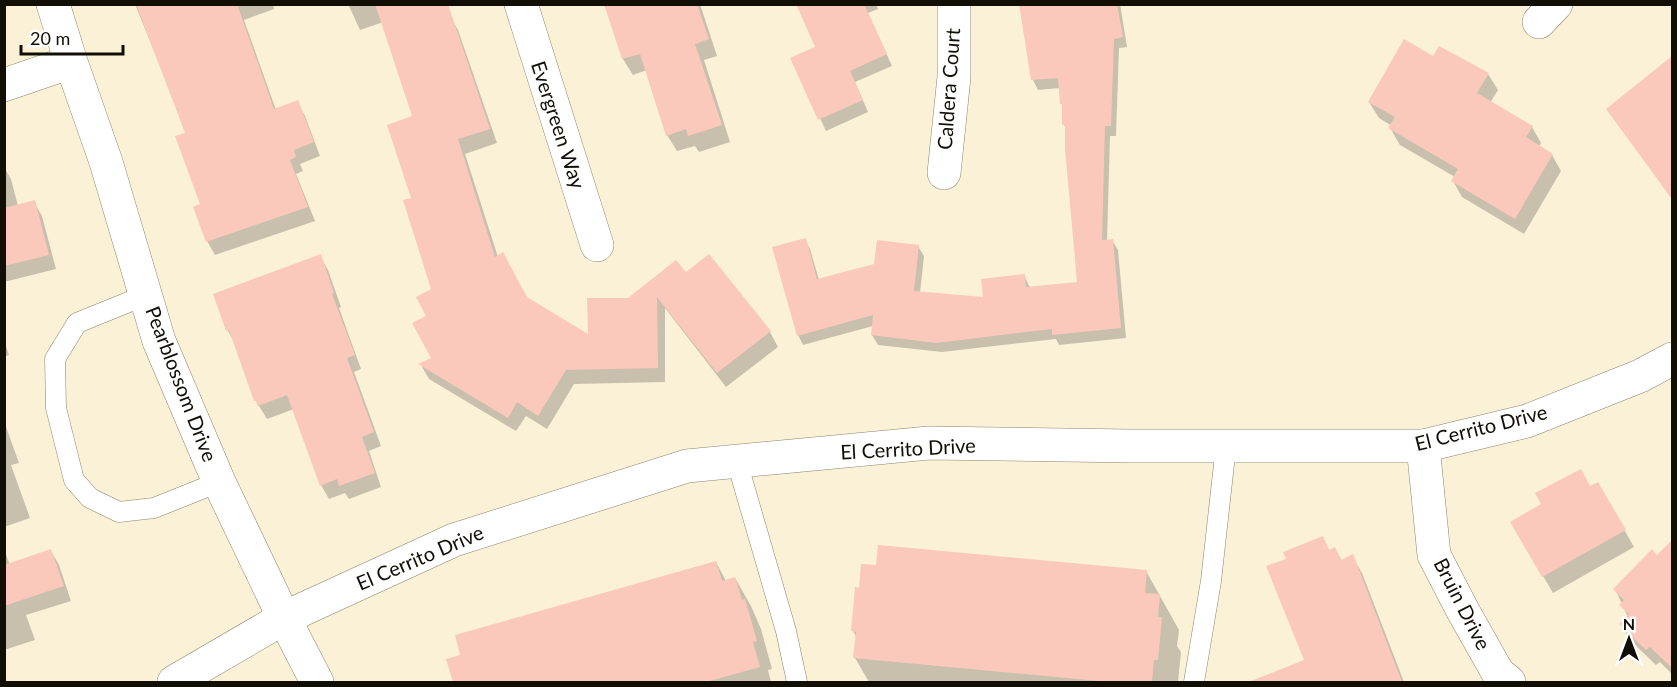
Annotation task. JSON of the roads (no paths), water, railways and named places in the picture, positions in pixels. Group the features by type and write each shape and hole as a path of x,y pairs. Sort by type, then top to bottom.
{"street":[{"name":"Pearblossom Drive","path":"53,4 106,162 159,341 219,482 317,682"},
{"name":"Evergreen Way","path":"520,4 597,245"},
{"name":"Caldera Court","path":"944,173 954,77 954,4"},
{"path":"4,85 71,62"},
{"name":"El Cerrito Drive","path":"174,682 284,618 454,540 687,466 929,443 1423,446 1527,421 1640,376 1672,359"},
{"name":"Bruin Drive","path":"1423,446 1434,555 1498,674 1509,682"}],"lane":[{"path":"146,295 77,323 55,359 56,408 74,480 90,498 119,512 154,508 219,482"},
{"path":"1194,682 1211,581 1226,446"},
{"path":"737,462 786,631 797,682"}]}
